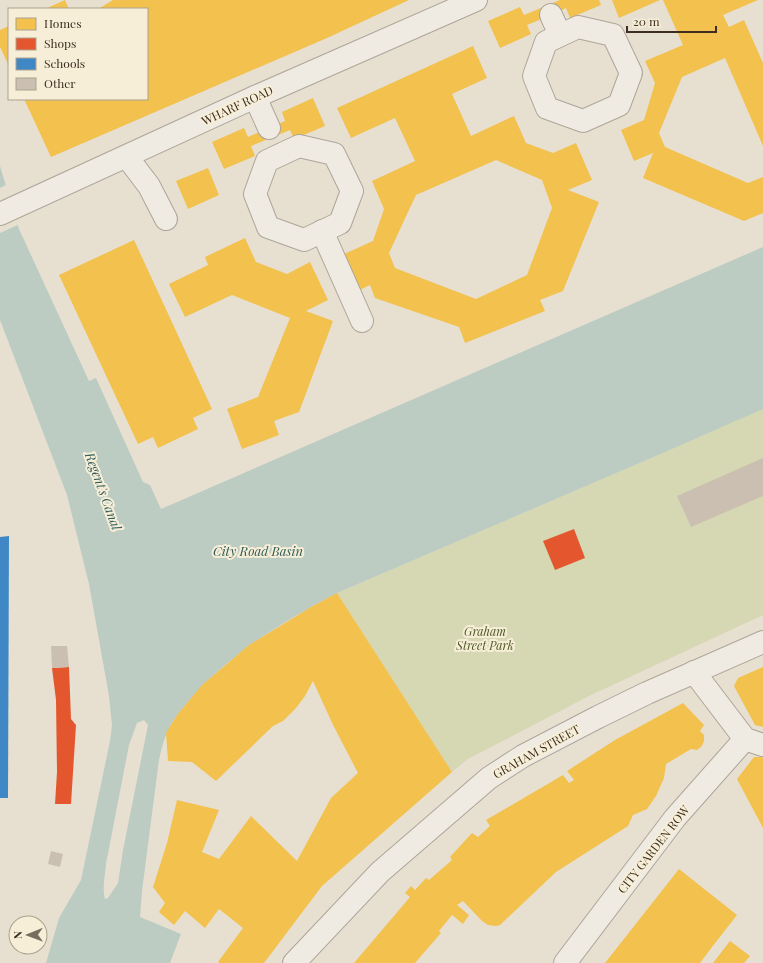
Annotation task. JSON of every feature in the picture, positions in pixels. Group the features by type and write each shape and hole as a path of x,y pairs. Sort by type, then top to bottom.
{"street":[{"name":"WHARF ROAD","path":"0,214 255,97 476,0"},
{"path":"548,7 560,35"},
{"path":"578,27 613,35 631,73 619,105 583,121 548,108 534,76 546,42 560,35 578,27"},
{"path":"255,97 274,140 255,194 268,227 304,240 340,223 352,191 334,154 274,140"},
{"path":"127,157 150,186 166,219"},
{"path":"322,231 362,321"},
{"name":"GRAHAM STREET","path":"294,963 380,872 489,778 523,756 584,724 648,693 763,642"},
{"path":"694,672 754,742"},
{"name":"CITY GARDEN ROW","path":"565,963 675,818 754,742"}],"green space":[{"name":"Graham Street Park","path":"763,406 763,615 589,696 468,759 452,772 337,593 649,459"}],"water":[{"name":"City Road Basin","path":"0,166 19,229 89,381 96,378 143,482 150,485 161,509 763,247 763,409 337,593 257,640 221,668 204,684 178,714 167,732 160,755 142,891 140,917 181,934 170,963 46,963 59,918 81,880 112,725 109,696 89,584 67,495 0,320","holes":["144,720 148,725 123,850 118,883 108,898 105,899 104,886 106,864 129,745 137,723"]}],"pier":[{"path":"8,184 20,224 0,233 0,188"}],"building: Homes":[{"path":"65,0 69,8 47,8"},
{"path":"113,0 409,0 327,38 51,157 24,100 148,100 148,8 100,8"},
{"path":"560,0 599,0 601,5 570,18 566,8 527,25 531,34 500,48 488,21 520,7 524,15"},
{"path":"612,0 660,0 619,18"},
{"path":"663,0 758,0 723,15 729,27 744,20 763,63 763,146 725,58 682,77 659,133 665,147 748,183 763,177 763,213 744,221 643,178 653,153 634,161 621,130 644,120 655,83 645,61 683,45"},
{"path":"8,26 8,64 0,47 0,30"},
{"path":"473,46 487,78 452,94 471,136 514,116 526,143 553,153 576,143 592,180 568,190 599,202 563,291 540,300 545,311 465,343 459,327 375,298 370,285 358,291 342,255 373,241 384,209 372,181 415,161 395,118 351,138 337,108","holes":["496,160 542,180 552,208 527,275 476,299 395,268 389,253 416,195"]},
{"path":"313,98 325,126 294,139 290,130 251,146 255,156 224,169 212,142 244,128 248,137 285,121 282,112"},
{"path":"208,168 219,195 188,209 176,181"},
{"path":"245,238 256,262 287,274 310,262 328,300 306,311 333,321 299,412 274,421 279,435 242,449 227,409 258,397 290,318 232,295 185,317 169,284 208,265 205,257"},
{"path":"134,240 212,409 193,418 198,429 158,448 153,437 138,444 59,275"},
{"path":"337,593 452,772 322,886 264,963 220,963 218,962 243,928 219,909 205,928 185,911 174,925 159,912 165,903 153,887 167,843 177,800 219,810 202,852 219,859 251,816 297,861 331,798 358,773 333,725 313,681 305,696 296,708 283,721 273,726 216,781 192,762 168,761 166,733 177,715 202,685 249,645"},
{"path":"763,667 763,727 755,725 734,686 738,678"},
{"path":"683,703 704,725 700,731 704,735 702,746 697,750 691,749 666,764 664,778 656,796 647,809 633,815 628,826 556,872 500,925 488,925 482,921 463,901 457,905 469,915 463,924 452,915 439,931 441,933 415,963 354,963 410,897 405,893 411,886 415,890 426,878 429,880 452,860 450,857 472,833 478,837 490,826 486,820 563,775 569,783 574,780 567,771 615,740"},
{"path":"754,757 763,758 763,828 737,779"},
{"path":"679,869 737,915 700,963 605,963"},
{"path":"730,941 750,956 744,963 713,963"}],"building: Shops":[{"path":"574,529 585,558 555,570 543,541"},
{"path":"69,667 71,719 76,725 71,804 55,804 57,772 56,700 52,668"}],"building: Schools":[{"path":"9,536 8,798 0,798 0,537"}],"building: Other":[{"path":"763,458 763,496 691,527 677,496"},
{"path":"51,646 67,646 69,667 52,668"},
{"path":"51,851 63,854 60,867 48,864"}],"water label":[{"name":"Regent's Canal","path":"104,491"}]}
